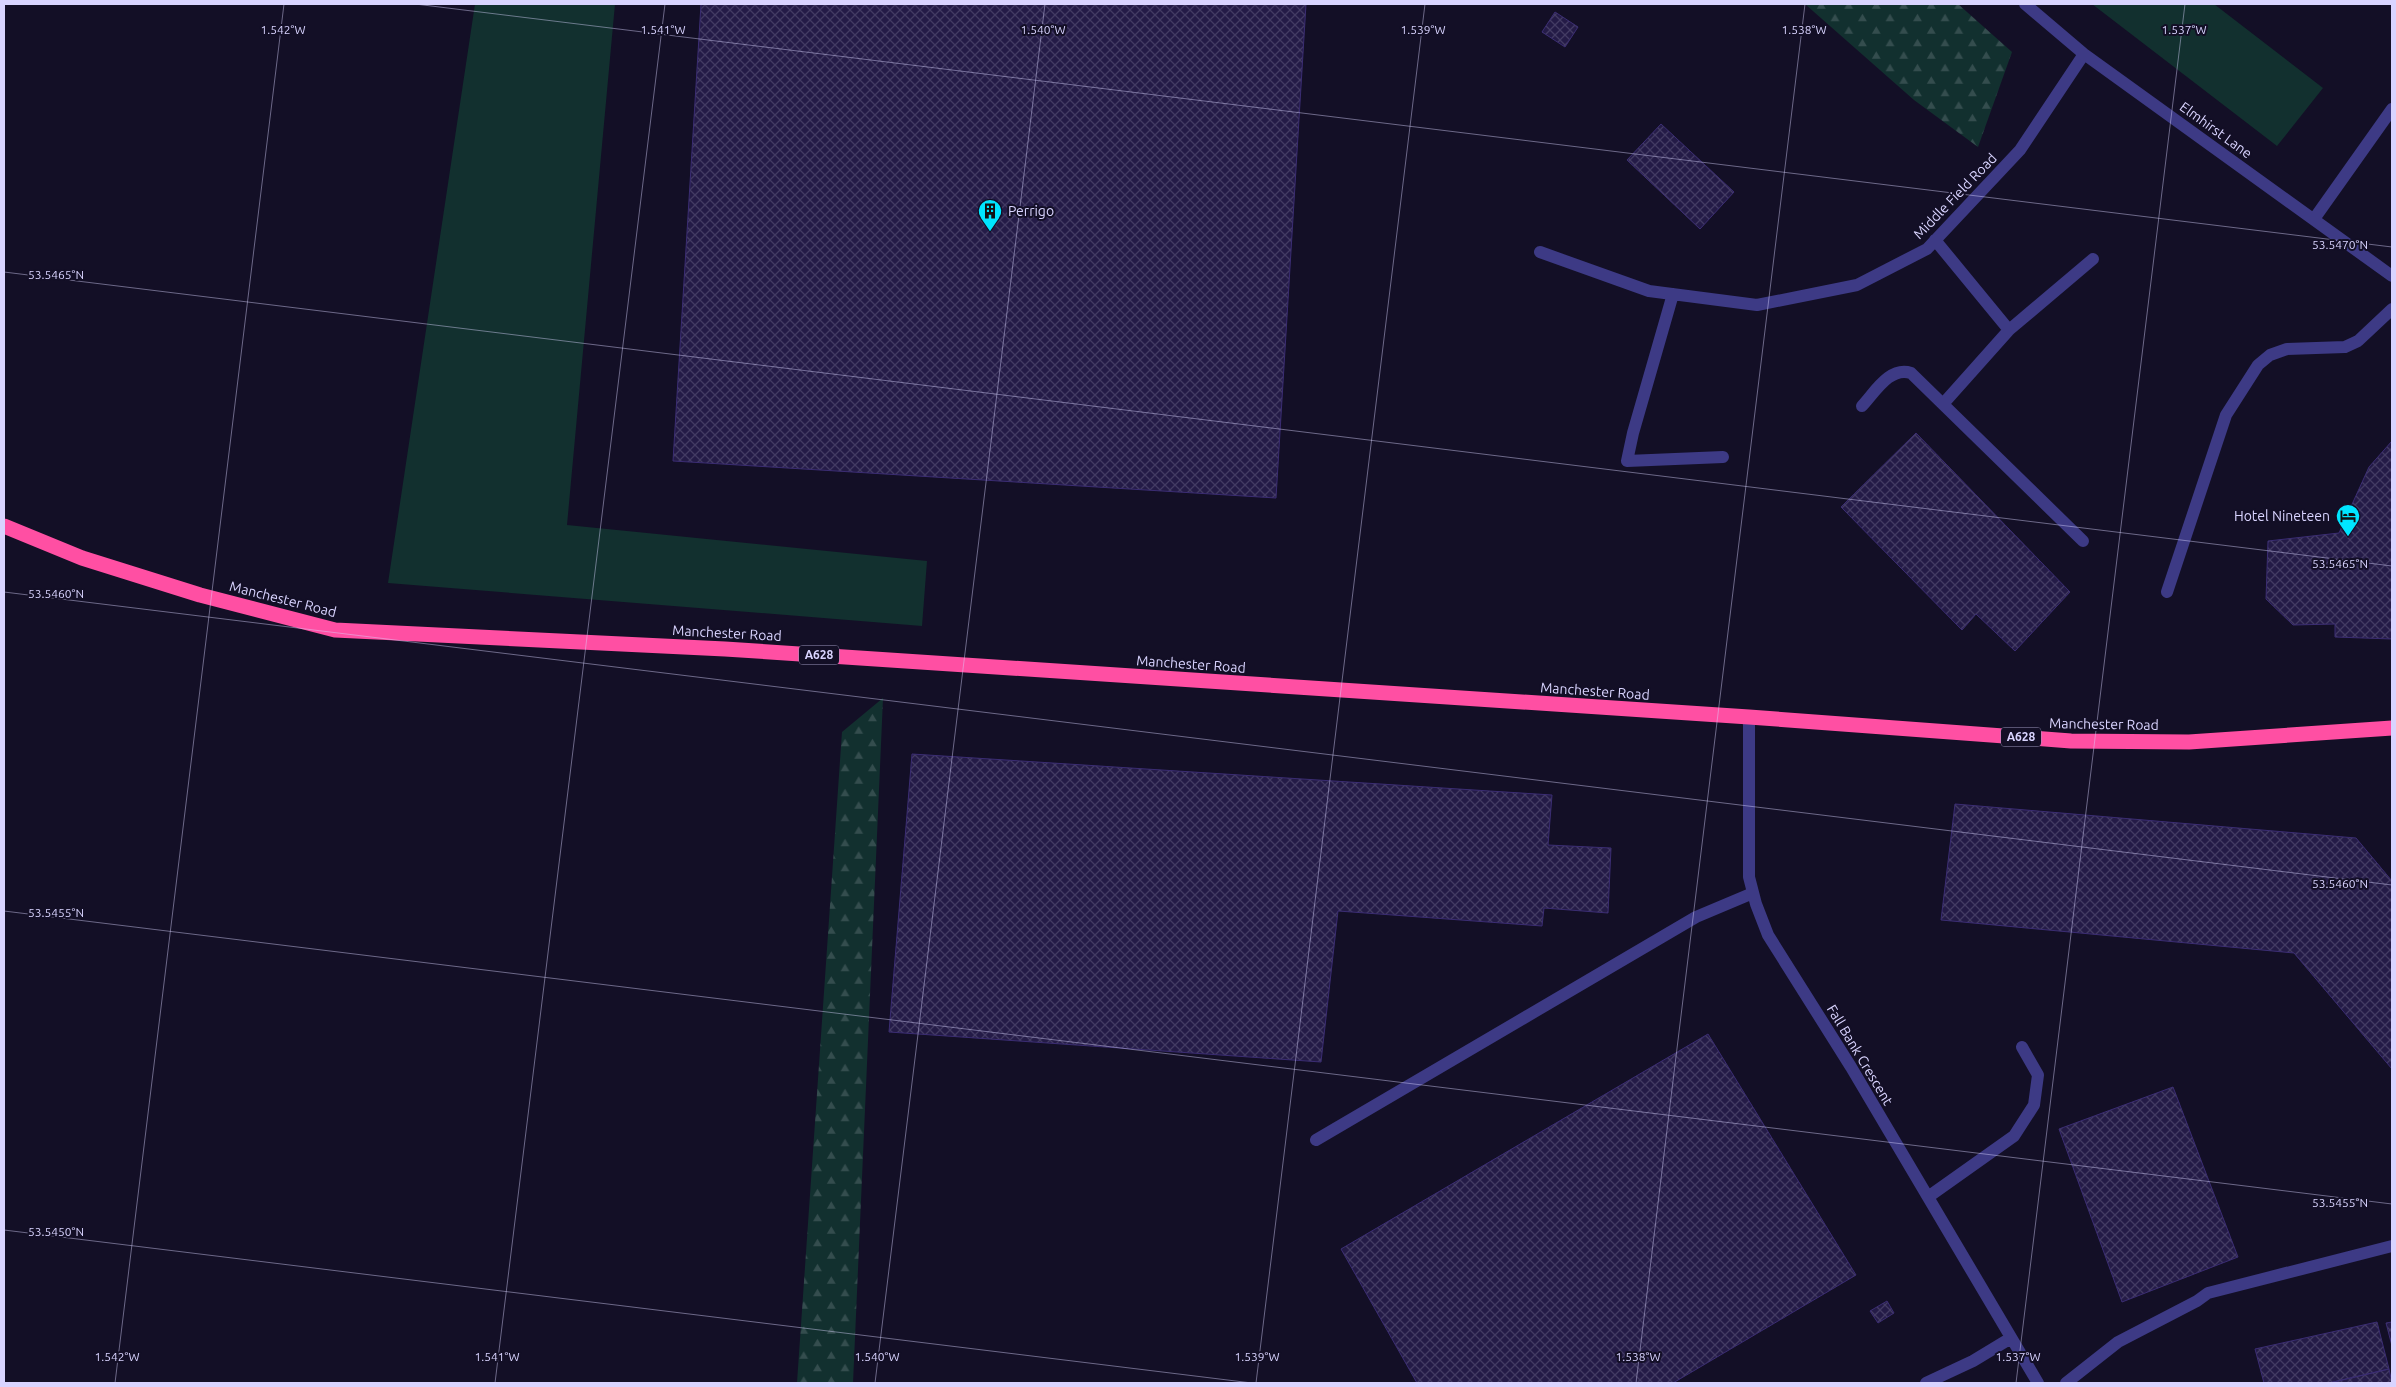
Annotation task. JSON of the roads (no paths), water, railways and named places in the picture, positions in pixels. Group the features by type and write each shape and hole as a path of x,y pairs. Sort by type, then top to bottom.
{"highway":[{"name":"Manchester Road","path":"4,526 91,561 200,595 334,630 725,649 1749,717 2071,741 2190,742 2392,728"}],"street":[{"name":"Elmhirst Lane","path":"2025,4 2084,54 2392,276"},
{"name":"Middle Field Road","path":"1540,252 1649,291 1757,304 1856,286 1927,249 2020,150 2084,54"},
{"path":"2314,219 2392,109"},
{"path":"1935,240 2009,330"},
{"path":"1943,404 2009,330 2093,259"},
{"path":"1673,294 1633,433 1627,461 1722,457"},
{"path":"2167,592 2226,415 2258,365 2270,355 2287,348 2345,347 2358,341 2392,309"},
{"path":"1862,406 1892,374 1902,370 1911,373 2083,540"},
{"name":"Fall Bank Crescent","path":"1749,717 1749,878 1768,935 1851,1067 2038,1383"},
{"path":"1316,1140 1696,917 1753,893"},
{"path":"1928,1197 2014,1136 2034,1105 2038,1075 2022,1047"},
{"path":"2066,1383 2118,1342 2197,1301 2208,1293 2392,1246"},
{"path":"1926,1383 1973,1361 2011,1338"}],"place":[{"name":"Perrigo","path":"990,232"},
{"name":"Hotel Nineteen","path":"2348,537"}]}
